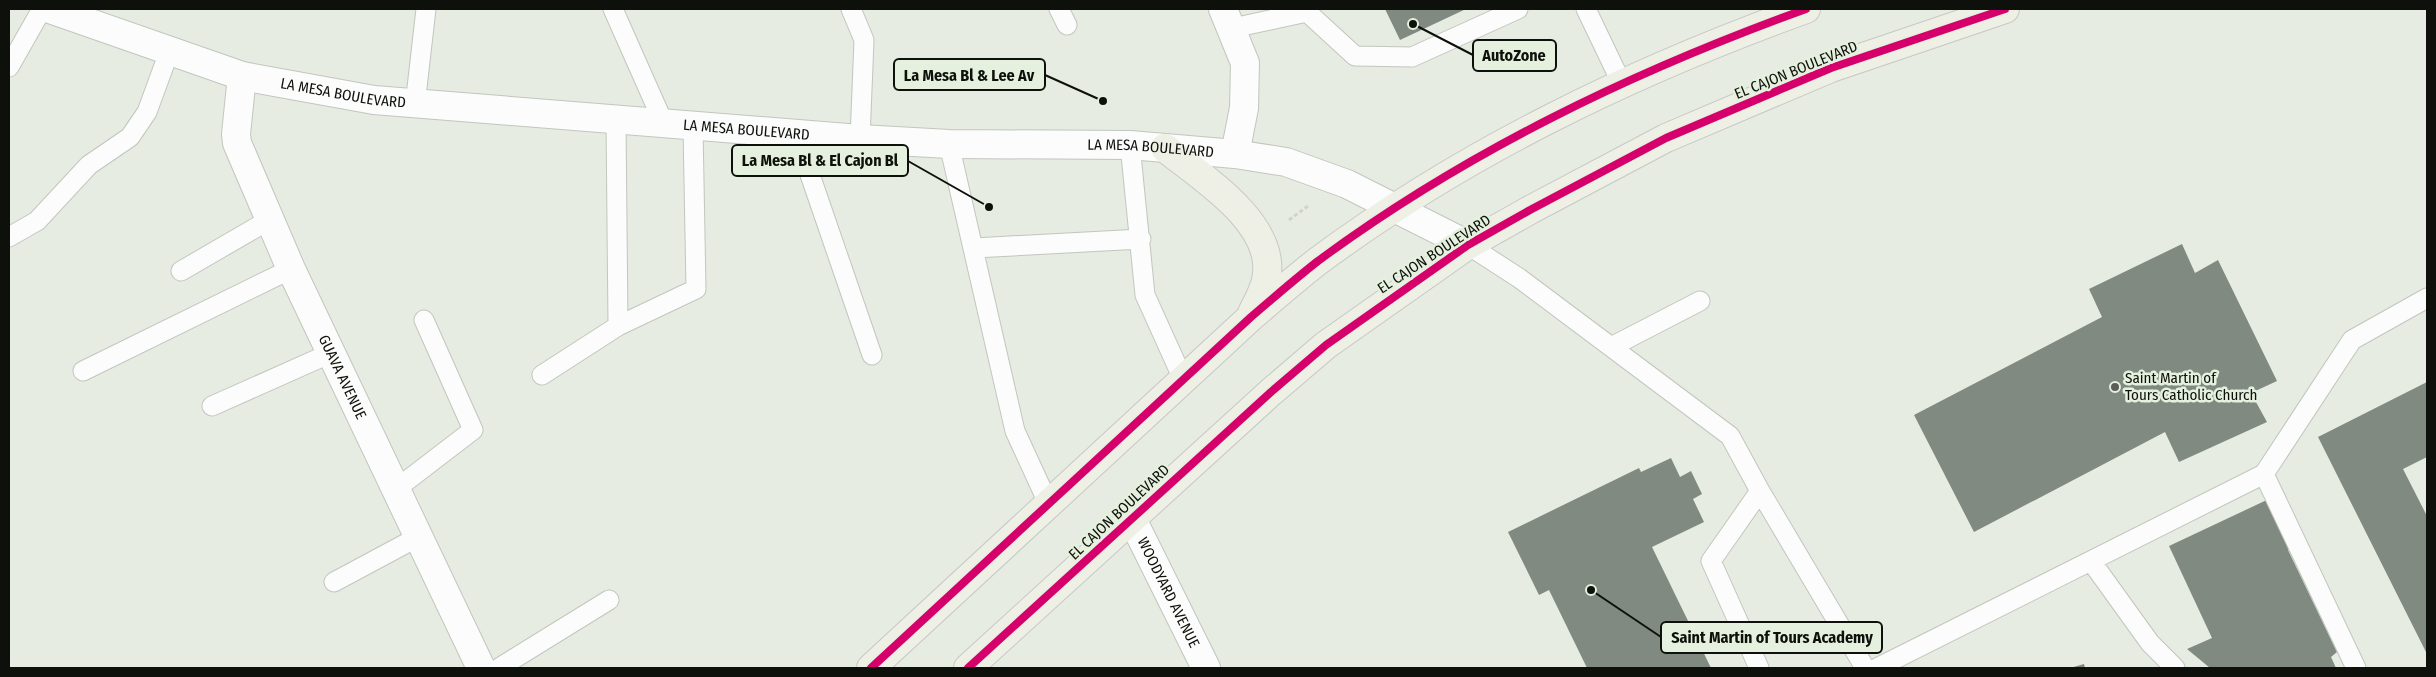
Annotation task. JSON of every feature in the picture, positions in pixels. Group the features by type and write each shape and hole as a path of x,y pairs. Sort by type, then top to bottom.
{"main road":[{"name":"LA MESA BOULEVARD","path":"50,9 242,76 374,100 860,139 949,144 1130,145 1235,154 1286,162 1319,173 1396,207 1468,245"},
{"path":"871,668 1251,317 1317,262 1396,207 1508,139 1621,82 1729,37 1806,9"},
{"name":"EL CAJON BOULEVARD","path":"968,668 1264,398 1326,345 1468,245 1666,138 1831,68 2005,9"},
{"path":"1228,18 1246,63 1244,108 1235,154"},
{"name":"GUAVA AVENUE","path":"242,76 236,134 237,143 291,269 481,668"},
{"path":"1165,148 1229,200 1258,234 1265,253 1267,273 1264,288 1251,317"},
{"name":"WOODYARD AVENUE","path":"1132,519 1206,668"}],"lane":[{"path":"9,66 42,9"},
{"path":"415,104 426,9"},
{"path":"613,9 664,124"},
{"path":"852,9 864,40 860,139"},
{"path":"1228,18 1306,10 1355,56 1412,57 1518,9"},
{"path":"1586,9 1621,82"},
{"path":"9,237 37,221 89,165 130,137 147,112 169,52"},
{"path":"616,120 618,326"},
{"path":"542,374 618,326 696,289 693,127"},
{"path":"796,134 872,355"},
{"path":"949,144 1015,431 1049,504"},
{"path":"1130,145 1141,239 1145,295 1183,380"},
{"path":"181,271 270,220"},
{"path":"974,248 1141,239"},
{"path":"1468,245 1519,278 1730,436 1760,491 1865,668"},
{"path":"84,371 291,269"},
{"path":"1877,668 2264,474 2352,340 2427,298"},
{"path":"1611,347 1700,301"},
{"path":"396,489 473,430 424,320"},
{"path":"212,406 332,353"},
{"path":"2264,474 2356,668"},
{"path":"1759,668 1711,561 1760,491"},
{"path":"334,582 418,537"},
{"path":"2091,561 2150,643 2175,668"},
{"path":"499,668 609,600"}],"building":[{"path":"1385,9 1466,9 1400,40"},
{"name":"Saint Martin of Tours Catholic Church","path":"2182,244 2195,273 2218,260 2277,381 2251,393 2267,422 2179,462 2165,432 1974,532 1914,415 2102,317 2089,289"},
{"path":"2427,382 2427,457 2403,469 2427,516 2427,654 2318,437"},
{"path":"1671,458 1680,477 1691,471 1702,494 1693,499 1704,522 1652,547 1711,668 1587,668 1549,590 1539,595 1508,532 1639,468 1641,472"},
{"path":"2271,498 2294,547 2288,550 2337,652 2331,657 2336,668 2210,668 2187,649 2212,638 2169,546"},
{"path":"2084,664 2085,668 2070,668"}],"cycle path":[{"path":"871,668 1251,317 1318,261 1375,221 1433,184 1553,117 1677,59 1806,9"},
{"path":"968,668 1271,392 1326,345 1468,245 1666,138 1831,68 2005,9"}],"place":[{"name":"AutoZone","path":"1413,24"},
{"name":"La Mesa Bl & Lee Av","path":"1103,101"},
{"name":"La Mesa Bl & El Cajon Bl","path":"989,207"},
{"name":"Saint Martin of Tours Catholic Church","path":"2115,387"},
{"name":"Saint Martin of Tours Academy","path":"1591,590"}]}
